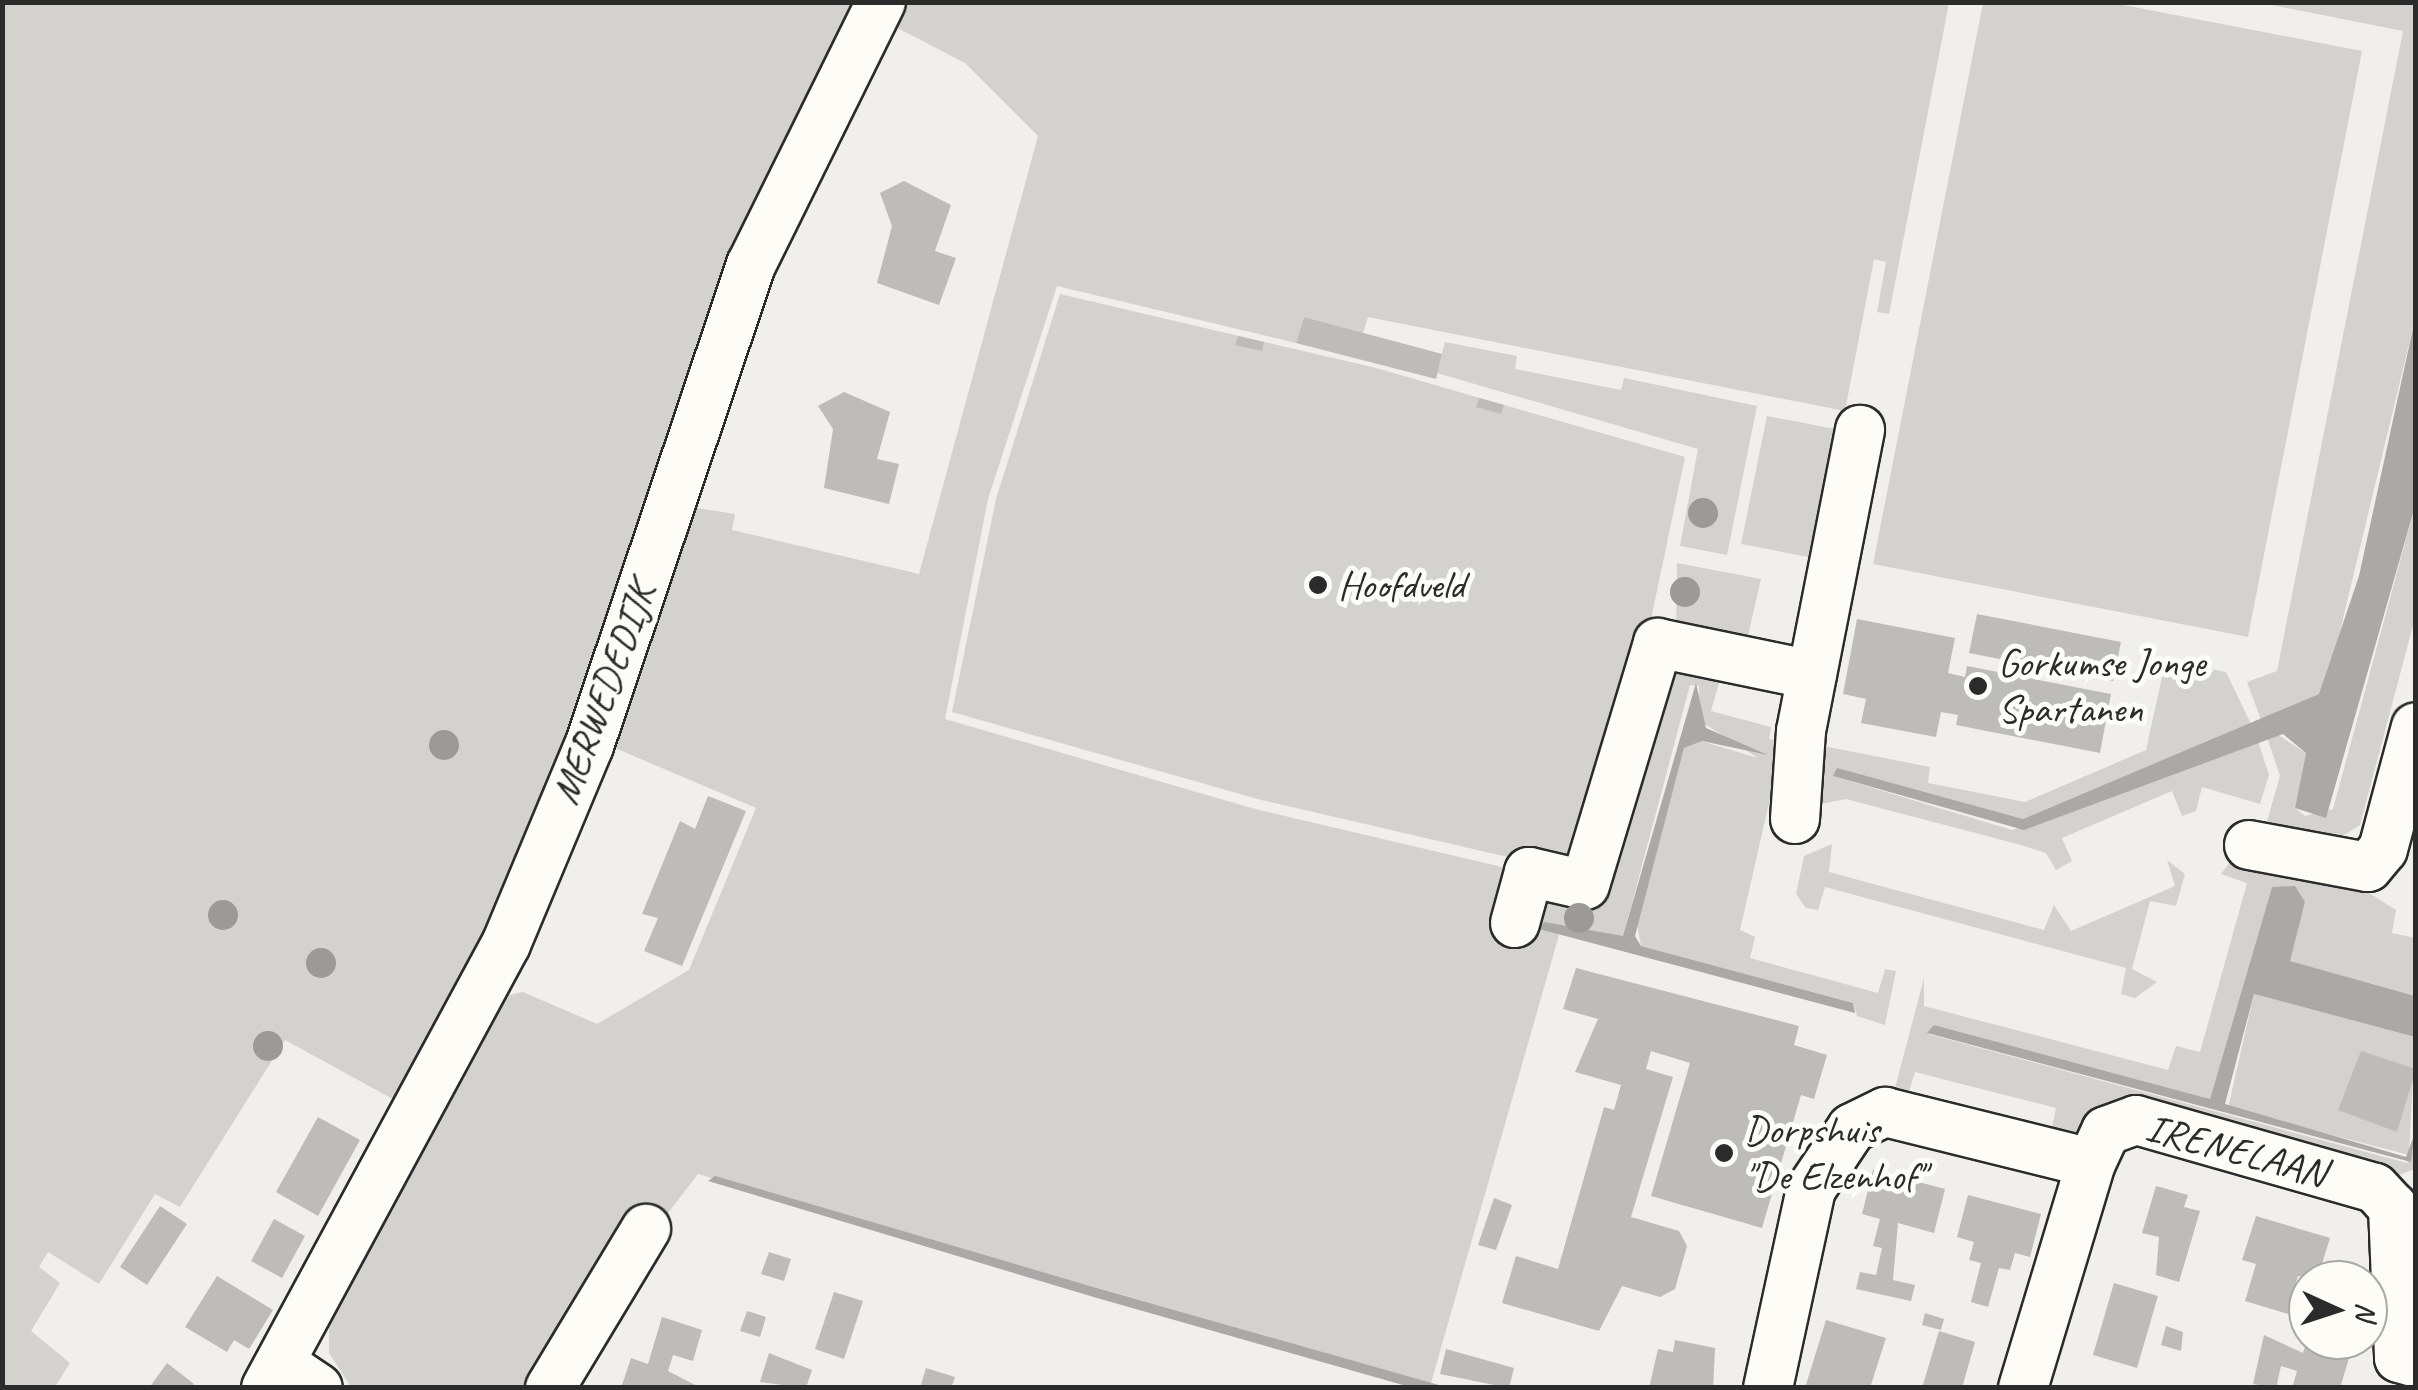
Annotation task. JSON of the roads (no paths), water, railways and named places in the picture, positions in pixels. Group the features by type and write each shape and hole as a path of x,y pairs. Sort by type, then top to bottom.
{"street":[{"name":"MERWEDEDIJK","path":"289,1380 506,944 589,746 751,265 881,2"},
{"path":"1795,819 1812,675 1860,430"},
{"path":"1514,923 1528,872 1584,885 1658,643 1812,675"},
{"path":"2249,845 2368,867 2382,850 2416,727"},
{"name":"IRENELAAN","path":"1768,1388 1806,1203 1862,1120 1897,1112 2092,1163 2106,1131 2136,1120 2375,1188 2392,1206 2401,1370"},
{"path":"2023,1388 2092,1163"},
{"path":"551,1384 646,1229"}],"place":[{"name":"Hoofdveld","path":"1318,585"},
{"name":"Gorkumse Jonge Spartanen","path":"1978,686"},
{"name":"Dorpshuis \"De Elzenhof\"","path":"1724,1153"}]}
